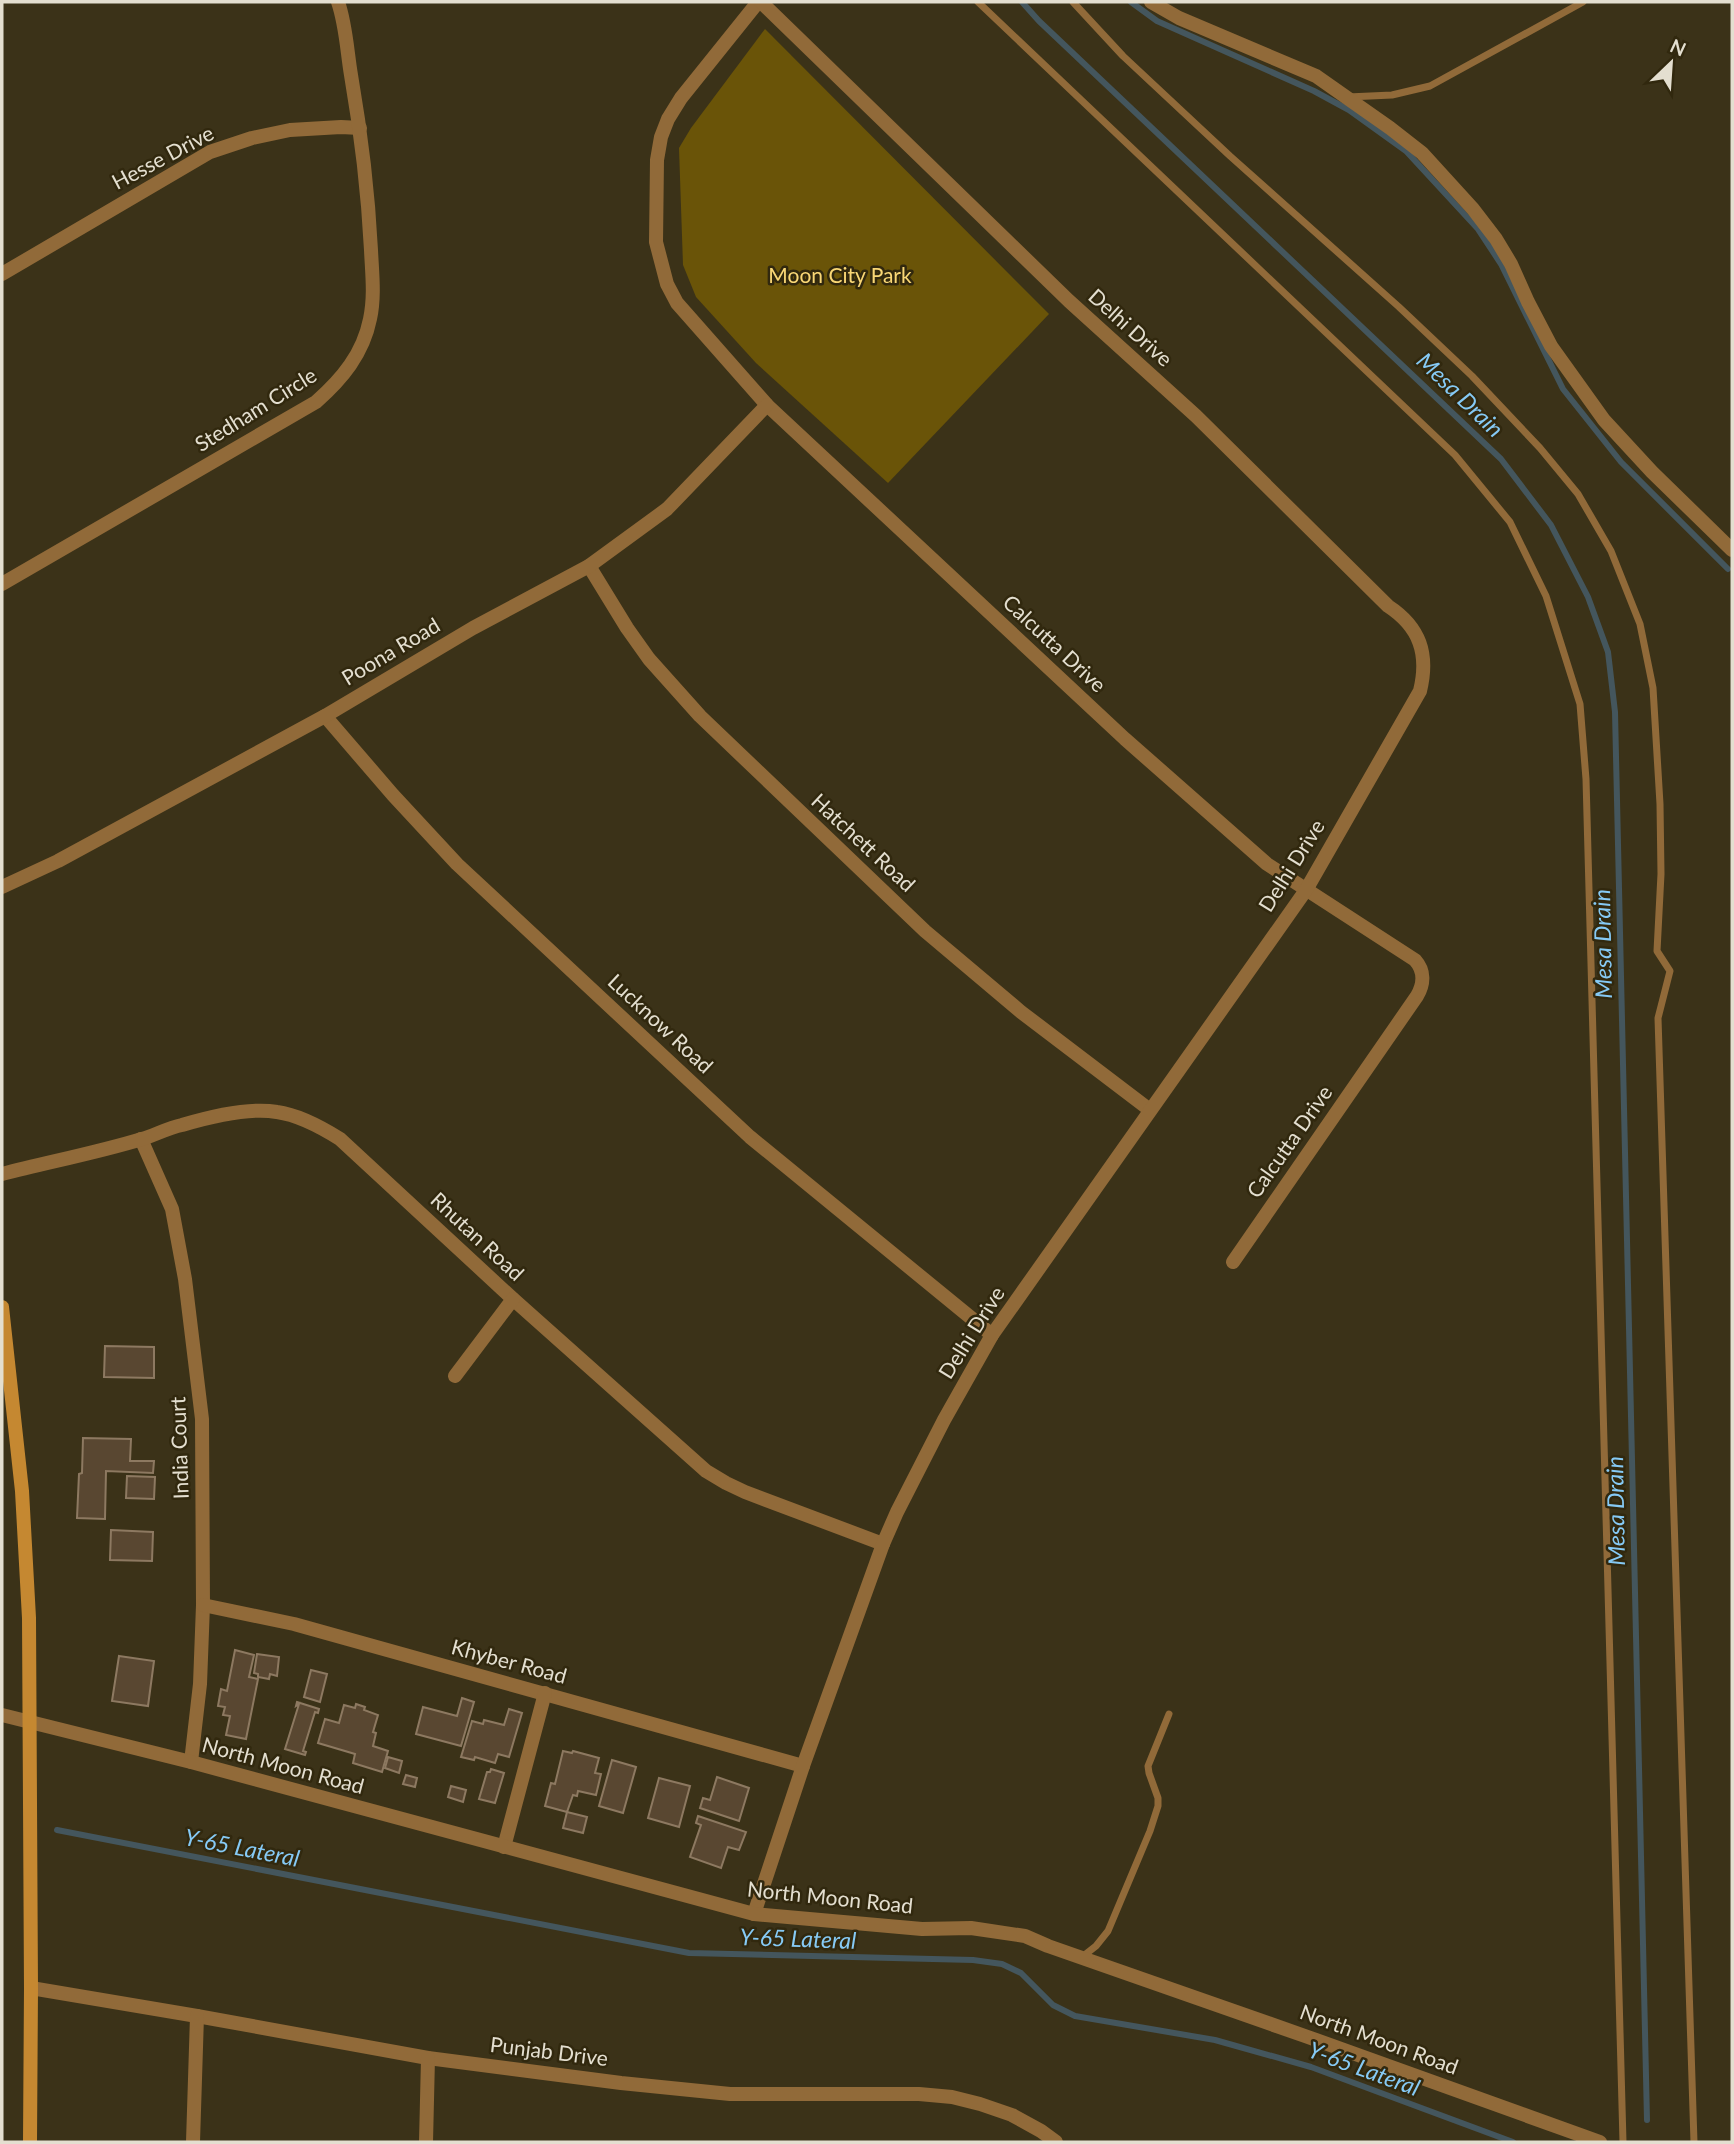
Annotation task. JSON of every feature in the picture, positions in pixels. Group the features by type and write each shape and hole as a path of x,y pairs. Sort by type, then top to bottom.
{"main road":[{"path":"2,1307 22,1491 29,1618 30,2142"}],"street":[{"name":"Stedham Circle","path":"2,584 316,402 350,367 362,345 373,299 369,208 360,128 338,2"},
{"name":"Calcutta Drive","path":"759,2 681,98 668,118 661,137 657,160 656,242 667,284 677,303 767,405 1125,738 1267,864 1415,960 1420,966 1422,988 1233,1262"},
{"name":"Delhi Drive","path":"754,1914 803,1766 883,1544 944,1420 992,1335 1306,890 1420,691 1424,673 1417,634 1399,613 1388,606 1205,425 1069,301 759,2"},
{"path":"1151,2 1179,18 1316,76 1422,153 1473,209 1496,240 1511,264 1551,346 1604,420 1732,550"},
{"name":"Hesse Drive","path":"2,274 210,152 252,138 290,130 360,128"},
{"name":"Poona Road","path":"2,887 58,861 325,716 473,628 589,566 667,509 767,405"},
{"name":"Hatchett Road","path":"589,566 649,659 720,735 925,931 1021,1012 1150,1110"},
{"name":"Lucknow Road","path":"325,716 457,864 750,1137 992,1335"},
{"name":"Rhutan Road","path":"2,1174 141,1139 208,1118 251,1112 276,1112 299,1118 340,1139 513,1299 706,1471 745,1492 883,1544"},
{"name":"India Court","path":"141,1139 172,1209 185,1279 202,1419 203,1605 200,1684 191,1762"},
{"path":"455,1376 513,1299"},
{"name":"Khyber Road","path":"203,1605 293,1624 803,1766"},
{"path":"504,1847 545,1693"},
{"name":"North Moon Road","path":"2,1715 191,1762 754,1914 922,1929 971,1928 1025,1936 1600,2142"},
{"name":"Punjab Drive","path":"31,1988 428,2058 730,2094 919,2094 952,2097 1012,2115 1056,2142"},
{"path":"193,2142 197,2016"},
{"path":"426,2142 428,2058"}],"lane":[{"path":"978,2 1455,455 1510,522 1546,596 1580,704 1586,779 1623,2142"},
{"path":"1073,2 1123,56 1472,376 1540,448 1578,494 1611,551 1640,624 1653,688 1660,804 1661,874 1657,951 1670,971 1658,1018 1694,2142"},
{"path":"1344,97 1392,94 1430,86 1583,2"},
{"path":"1081,1958 1096,1946 1108,1931 1150,1831 1158,1798 1148,1766 1169,1714"}],"green space":[{"name":"Moon City Park","path":"765,29 1049,314 888,483 756,363 696,297 683,265 679,148"}],"building":[{"path":"105,1346 154,1347 154,1378 104,1377"},
{"path":"83,1438 131,1439 130,1461 154,1461 153,1473 106,1471 105,1519 77,1518"},
{"path":"127,1476 155,1477 154,1499 126,1498"},
{"path":"111,1530 153,1532 152,1561 110,1560"},
{"path":"235,1650 254,1655 249,1677 258,1679 246,1739 226,1735 230,1716 223,1715 225,1707 218,1706 221,1689 227,1691"},
{"path":"257,1654 279,1657 277,1676 270,1674 269,1679 258,1677 258,1674 254,1673"},
{"path":"119,1656 154,1661 148,1706 112,1701"},
{"path":"311,1670 327,1674 320,1702 304,1697"},
{"path":"462,1698 474,1702 461,1746 416,1734 423,1707 457,1716"},
{"path":"297,1702 319,1709 318,1713 315,1712 303,1751 306,1752 305,1755 285,1749 299,1704 296,1706"},
{"path":"356,1704 378,1715 373,1732 376,1733 373,1746 388,1751 382,1772 353,1763 355,1754 318,1743 325,1719 339,1723 344,1705 355,1708"},
{"path":"509,1709 522,1713 509,1757 498,1754 495,1763 475,1757 474,1760 461,1757 472,1721 483,1724 484,1720 504,1725"},
{"path":"563,1751 599,1758 595,1773 601,1774 596,1795 578,1791 577,1796 573,1795 567,1812 545,1806 551,1783 555,1784"},
{"path":"388,1757 402,1761 399,1773 385,1768"},
{"path":"612,1760 636,1767 623,1813 599,1806"},
{"path":"491,1769 504,1773 495,1803 479,1799 487,1772"},
{"path":"406,1775 417,1778 415,1787 403,1784"},
{"path":"717,1777 749,1788 739,1821 700,1808 703,1798 710,1800"},
{"path":"659,1778 690,1786 679,1827 648,1818"},
{"path":"451,1786 466,1790 463,1802 448,1797"},
{"path":"567,1812 587,1817 583,1833 563,1828"},
{"path":"698,1816 746,1832 739,1850 728,1847 721,1868 690,1857 701,1825 696,1823"}],"waterway":[{"name":"Mesa Drain","path":"1022,2 1501,459 1551,525 1588,597 1608,652 1615,712 1647,2120"},
{"path":"1131,2 1157,21 1314,91 1349,110 1406,151 1478,229 1501,264 1563,389 1621,462 1728,569"},
{"name":"Y-65 Lateral","path":"57,1830 689,1953 973,1960 1002,1964 1021,1973 1053,2005 1075,2016 1215,2040 1311,2067 1513,2142"}]}
